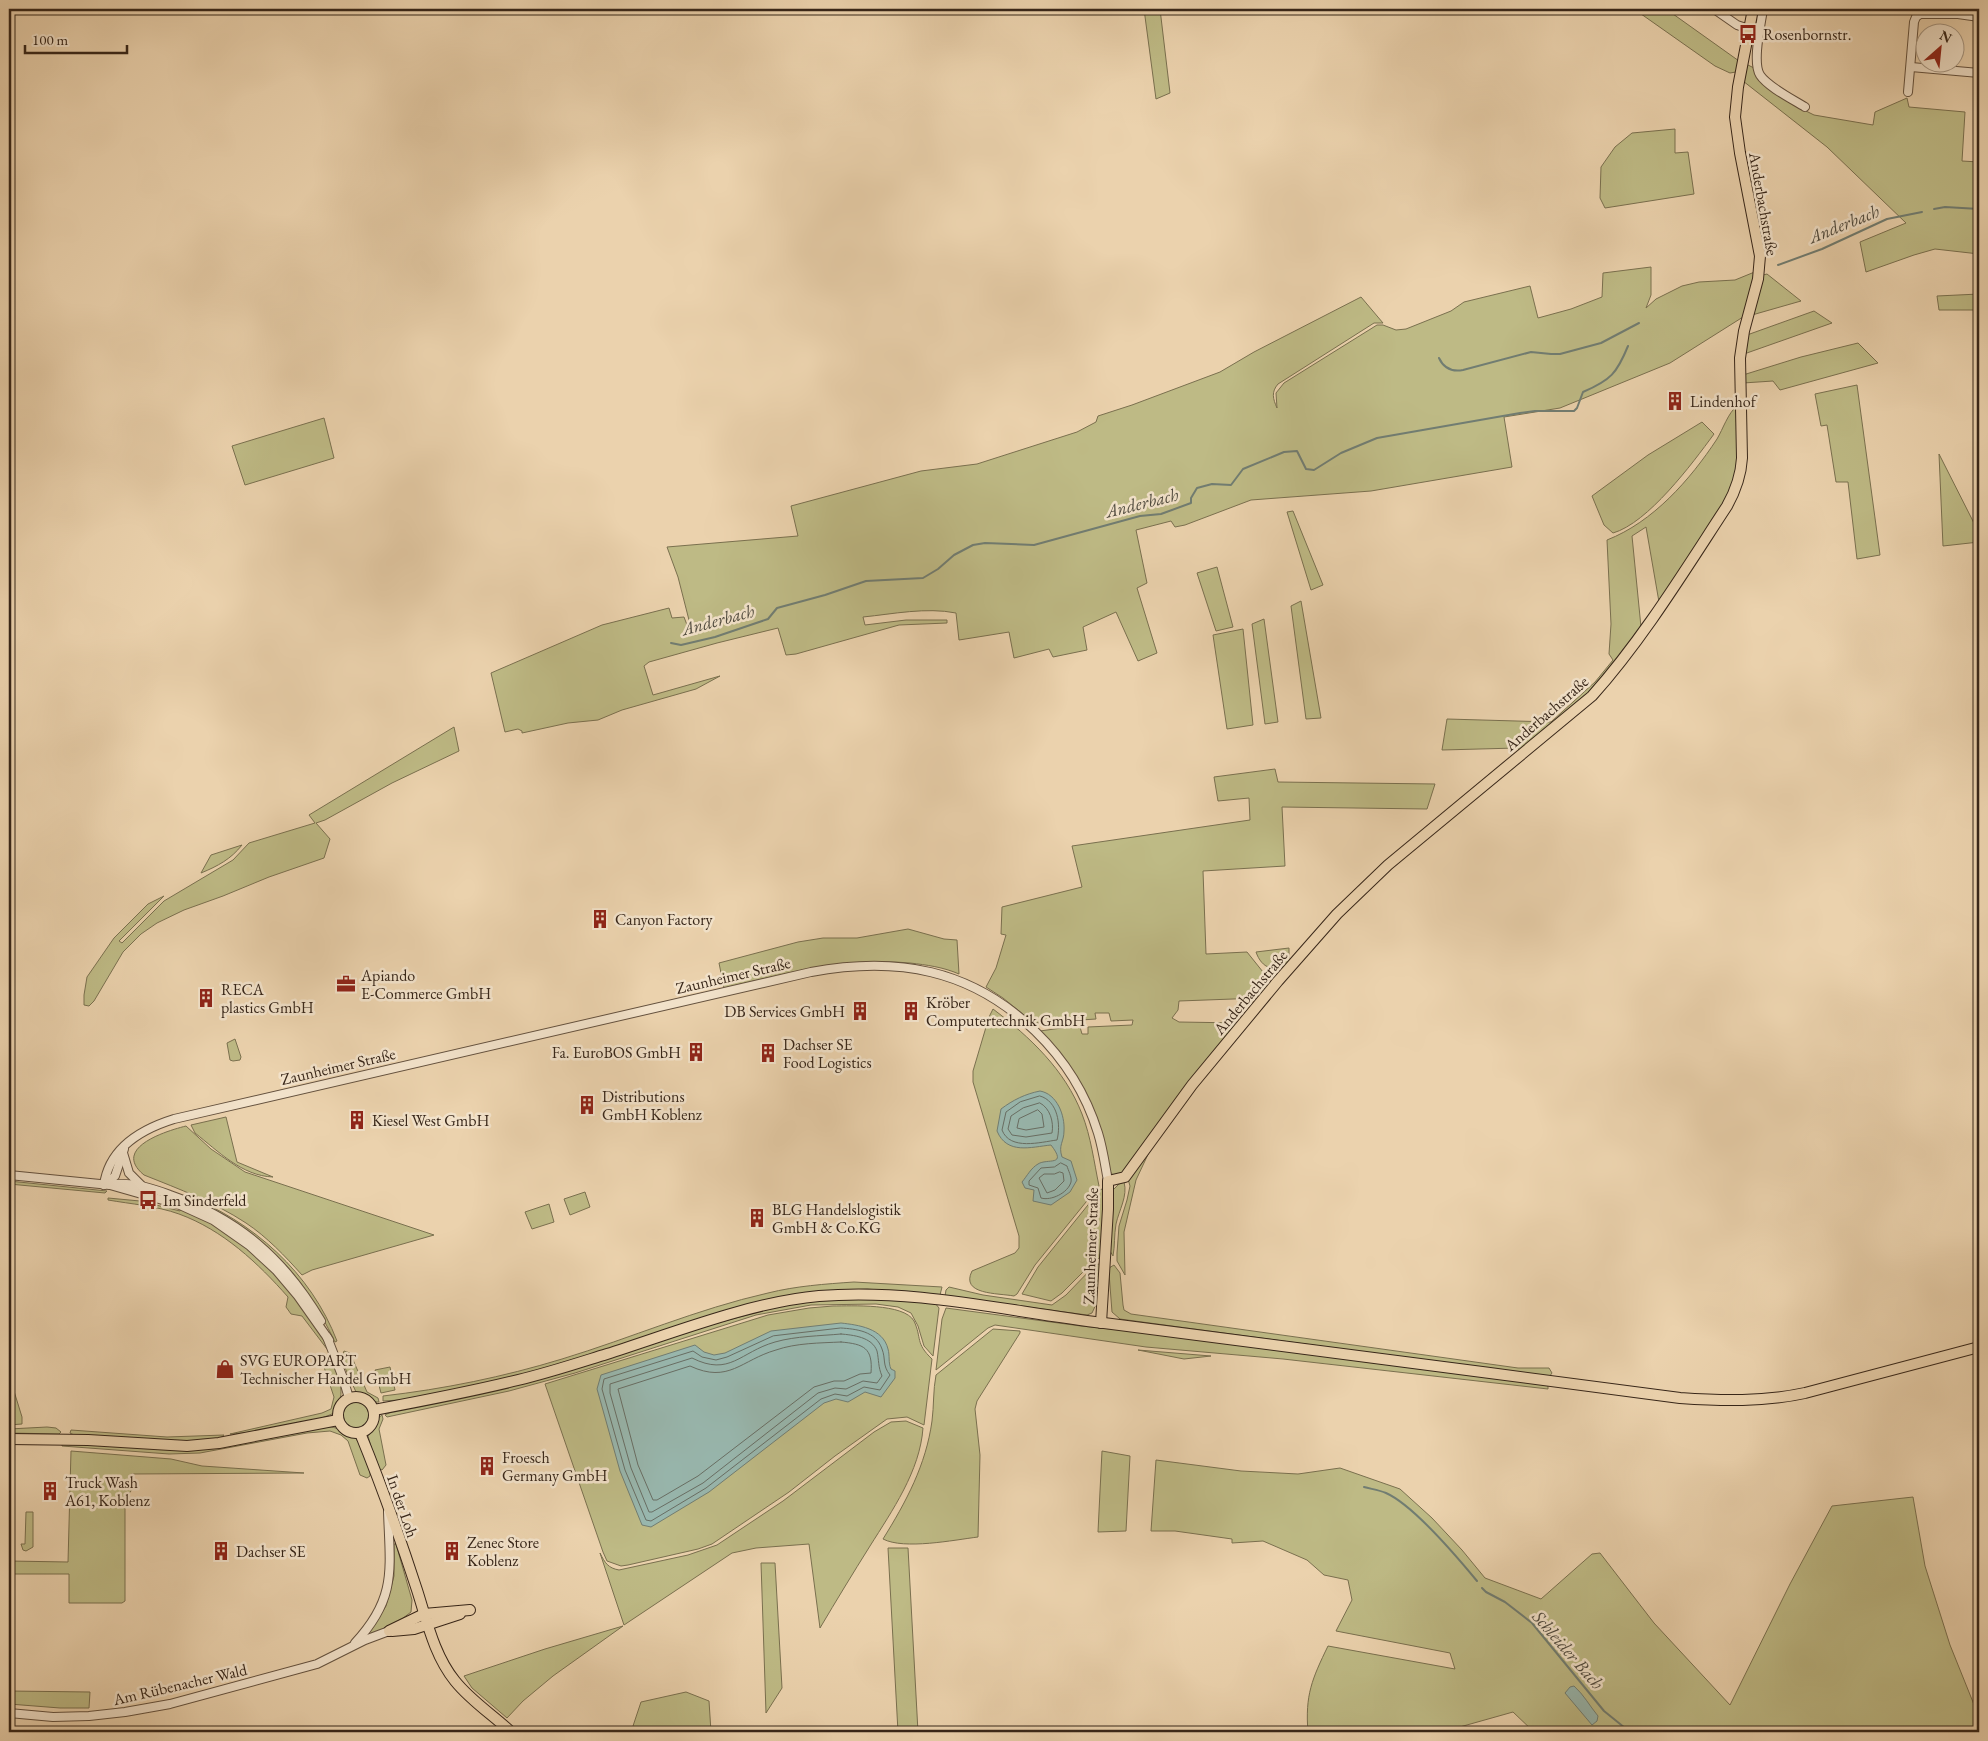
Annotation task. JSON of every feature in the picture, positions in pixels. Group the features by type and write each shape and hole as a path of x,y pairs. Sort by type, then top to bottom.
{"main road":[{"name":"Anderbachstraße","path":"1108,1181 1125,1177 1192,1085 1278,981 1337,914 1388,865 1592,696 1607,679 1650,620 1730,501 1739,481 1742,458 1741,353 1760,269 1758,242 1736,130 1738,87 1752,9"},
{"name":"Zaunheimer Straße","path":"1101,1323 1108,1181"},
{"path":"374,1410 520,1380 724,1317 773,1304 816,1296 861,1294 904,1295 1101,1323 1207,1335 1680,1398 1721,1401 1763,1400 1796,1395 1979,1348"},
{"path":"349,1398 364,1398 372,1405 374,1410 372,1424 360,1433 349,1432 338,1420 340,1407 349,1398"},
{"path":"9,1439 204,1445 338,1420"},
{"name":"In der Loh","path":"360,1433 427,1625 443,1660 455,1681 472,1699 511,1732"},
{"path":"470,1610 414,1629 389,1631 424,1614 470,1610"}],"street":[{"path":"1714,9 1737,25 1749,29"},
{"path":"1763,9 1757,53 1760,74 1768,83 1805,107"},
{"path":"1908,92 1916,17 1920,14 1958,14 1979,17"},
{"path":"1911,67 1979,73"},
{"name":"Zaunheimer Straße","path":"125,1148 145,1130 184,1116 802,974 839,967 880,965 930,972 958,980 989,994 1025,1022 1049,1045 1063,1062 1083,1096 1099,1135 1108,1181"},
{"path":"107,1185 115,1176 125,1148"},
{"path":"125,1148 129,1173 134,1180 145,1188"},
{"path":"9,1175 107,1185 186,1208 213,1220 233,1233 262,1257 287,1282 329,1340"},
{"path":"107,1185 120,1183 172,1196 208,1211 257,1243 283,1267 304,1294 324,1326 349,1398"},
{"name":"Am Rübenacher Wald","path":"352,1647 372,1624 385,1599 390,1564 387,1507"},
{"name":"Am Rübenacher Wald","path":"9,1713 71,1717 108,1715 142,1710 304,1668 330,1659 389,1631"}],"shaded area":[{"path":"1144,9 1160,9 1170,93 1156,99"},
{"path":"1634,9 1666,9 1739,61 1736,72 1730,73 1715,66"},
{"path":"1746,64 1754,68 1771,88 1814,115 1873,125 1875,112 1907,98 1909,107 1965,112 1962,161 1979,162 1979,254 1935,249 1866,272 1860,242 1906,223 1827,147 1743,81"},
{"path":"1675,129 1675,153 1688,152 1694,194 1605,208 1600,198 1601,167 1615,147 1632,133"},
{"path":"1651,267 1651,295 1646,308 1656,299 1682,286 1699,282 1735,280 1757,271 1743,317 1670,363 1560,408 1504,417 1512,467 1371,491 1251,500 1185,525 1175,527 1171,521 1136,530 1147,583 1137,588 1157,653 1138,661 1116,612 1083,627 1087,650 1053,657 1049,649 1014,658 1009,632 959,640 956,613 921,611 898,613 863,617 865,625 906,620 947,620 947,623 899,625 796,654 786,655 778,628 717,643 649,662 644,666 653,695 720,676 696,689 622,710 598,720 568,723 522,733 518,729 505,732 491,673 602,625 669,608 672,618 684,617 687,625 690,624 678,577 667,547 798,536 791,506 921,471 977,464 1077,432 1096,422 1098,416 1220,372 1254,352 1361,297 1383,323 1374,323 1278,384 1273,396 1277,408 1276,393 1284,383 1377,325 1383,325 1396,330 1406,329 1451,311 1464,302 1530,286 1538,318 1571,309 1602,297 1603,273"},
{"path":"1767,274 1801,301 1752,315 1763,275"},
{"path":"1979,294 1979,310 1939,310 1937,296"},
{"path":"1814,311 1832,323 1744,354 1747,335"},
{"path":"1858,343 1878,363 1780,390 1773,381 1743,383 1743,375 1801,357"},
{"path":"1857,385 1880,555 1857,559 1848,482 1836,482 1827,425 1821,426 1815,394"},
{"path":"1737,406 1740,457 1733,490 1659,602 1646,527 1632,536 1641,627 1593,689 1521,751 1517,748 1442,750 1447,719 1551,722 1595,682 1613,660 1609,654 1611,624 1607,540 1640,522 1669,498 1695,470"},
{"path":"324,418 334,458 245,485 232,446"},
{"path":"1702,422 1714,434 1682,476 1640,518 1613,533 1604,525 1592,496 1648,455"},
{"path":"1939,454 1979,533 1979,542 1943,546"},
{"path":"1293,511 1323,585 1311,590 1287,512"},
{"path":"1217,567 1233,627 1216,631 1197,573"},
{"path":"1301,601 1321,718 1306,719 1291,606"},
{"path":"1264,619 1278,722 1265,724 1252,624"},
{"path":"1243,629 1253,725 1227,729 1213,635"},
{"path":"454,727 459,751 392,783 325,820 316,823 330,839 324,858 184,910 157,923 141,934 123,952 94,1001 89,1006 84,1005 87,977 114,938 148,904 164,896 119,941 122,943 164,901 233,860 249,843 315,823 309,815"},
{"path":"1275,769 1278,782 1435,784 1427,809 1282,807 1285,866 1203,871 1206,954 1247,952 1267,977 1267,989 1260,998 1179,1001 1178,1010 1172,1018 1179,1022 1240,1023 1153,1130 1123,1173 1114,1176 1108,1167 1099,1130 1088,1098 1067,1063 1040,1031 1076,1026 1080,1027 1082,1034 1088,1034 1088,1027 1132,1025 1133,1020 1111,1021 1109,1013 1095,1013 1096,1019 1034,1023 986,987 996,968 1006,935 1001,934 1002,907 1082,887 1072,846 1250,820 1249,798 1218,801 1214,777"},
{"path":"242,845 224,862 201,873 211,855"},
{"path":"908,929 944,939 957,940 959,974 941,968 916,964 861,962 793,972 724,988 719,963 798,942 823,938 857,938"},
{"path":"1289,948 1289,964 1278,968 1265,965 1256,952"},
{"path":"993,1009 1020,1031 1045,1056 1075,1098 1090,1141 1099,1186 1035,1265 1014,1296 976,1289 971,1285 970,1279 972,1271 1015,1253 1019,1248 1019,1236 973,1082 973,1071"},
{"path":"235,1039 241,1057 240,1060 233,1061 230,1060 227,1043"},
{"path":"226,1117 237,1162 273,1177 251,1172 231,1161 195,1133 191,1125"},
{"path":"186,1126 211,1149 245,1172 434,1235 312,1270 302,1275 276,1247 234,1215 209,1202 144,1175 136,1165 134,1157 138,1149 145,1142 166,1132"},
{"path":"1151,1148 1136,1180 1124,1232 1125,1275 1117,1261 1117,1253 1119,1226 1130,1186 1128,1179"},
{"path":"9,1181 107,1191 105,1193 9,1184"},
{"path":"1124,1182 1125,1192 1116,1224 1113,1256 1110,1251 1112,1191"},
{"path":"1104,1188 1103,1255 1051,1301 1022,1294 1038,1267 1100,1190"},
{"path":"585,1192 590,1207 570,1215 564,1199"},
{"path":"185,1195 234,1219 277,1252 312,1293 326,1316 337,1341 335,1342 321,1314 304,1288 274,1253 244,1231 184,1198"},
{"path":"108,1198 140,1201 180,1211 181,1209 232,1235 286,1284 322,1335 327,1349 302,1316 291,1314 286,1307 288,1297 277,1284 225,1238 195,1221 171,1211 108,1200"},
{"path":"549,1204 554,1222 532,1229 525,1212"},
{"path":"1095,1265 1102,1265 1098,1300 1092,1313 1087,1315 945,1296 946,1290 949,1287 983,1295 1052,1305 1066,1295"},
{"path":"1114,1265 1120,1273 1124,1310 1131,1314 1518,1368 1549,1368 1552,1373 1549,1377 1120,1319 1112,1312 1109,1268"},
{"path":"854,1282 942,1287 940,1295 867,1289 819,1292 535,1372 416,1399 383,1401 383,1396 473,1382 540,1365 588,1351 690,1315 768,1293"},
{"path":"864,1297 935,1303 939,1308 933,1356 924,1346 918,1326 911,1313 898,1307 876,1304 811,1305 756,1315 575,1373 509,1391 387,1417 385,1415 393,1411 791,1303 830,1298"},
{"path":"833,1306 889,1308 908,1315 914,1321 923,1349 932,1359 924,1425 907,1417 887,1419 789,1492 712,1544 628,1565 621,1566 607,1561 545,1384 768,1315"},
{"path":"946,1308 1081,1326 1190,1337 1545,1384 1548,1386 1548,1389 1283,1359 1146,1347 995,1325 988,1328 936,1370 942,1319"},
{"path":"993,1329 1020,1331 1020,1333 977,1401 975,1409 980,1455 978,1537 916,1544 903,1544 883,1539 914,1483 925,1453 932,1421 936,1375"},
{"path":"1138,1350 1211,1356 1184,1359"},
{"path":"344,1351 350,1353 367,1392 378,1398 379,1402 375,1402 356,1392 341,1359"},
{"path":"327,1357 333,1359 341,1388 340,1401 332,1414 296,1425 230,1434 322,1413 331,1409 334,1397 323,1364"},
{"path":"390,1367 395,1390 381,1393 375,1370"},
{"path":"9,1375 22,1417 22,1424 9,1425"},
{"path":"356,1402 365,1406 369,1415 365,1424 356,1428 347,1424 343,1415 347,1406"},
{"path":"382,1415 383,1419 379,1429 386,1465 382,1470 377,1468 368,1436 377,1419"},
{"path":"906,1421 923,1428 917,1460 911,1475 896,1505 820,1628 809,1544 756,1548 732,1553 624,1625 600,1553 607,1565 619,1570 688,1555 717,1545 783,1501 874,1432 891,1422"},
{"path":"331,1427 346,1432 356,1439 368,1461 370,1476 367,1478 360,1475 348,1441 341,1435 330,1431 307,1433 200,1453 169,1454 62,1446 62,1443 143,1448"},
{"path":"56,1428 61,1432 59,1434 9,1433 9,1429"},
{"path":"71,1430 167,1437 224,1435 219,1439 182,1442 74,1435 70,1433"},
{"path":"71,1451 171,1459 202,1466 304,1473 131,1474 131,1491 125,1498 125,1601 122,1603 69,1603 69,1574 9,1574 9,1561 68,1562"},
{"path":"1102,1451 1130,1456 1126,1531 1098,1532"},
{"path":"1156,1460 1241,1471 1298,1474 1340,1468 1400,1489 1432,1518 1485,1578 1541,1599 1592,1554 1600,1553 1654,1623 1730,1705 1790,1584 1832,1506 1913,1497 1925,1566 1950,1645 1979,1717 1979,1732 1534,1732 1513,1712 1442,1732 1308,1732 1307,1719 1311,1688 1328,1646 1455,1669 1450,1653 1336,1631 1352,1600 1348,1580 1324,1575 1307,1560 1263,1541 1232,1543 1232,1539 1175,1531 1151,1531"},
{"path":"26,1512 33,1512 33,1547 26,1551 23,1550 21,1544 25,1544"},
{"path":"394,1544 396,1544 412,1600 411,1612 398,1622 367,1636 386,1606 394,1576"},
{"path":"888,1548 908,1548 918,1732 898,1732"},
{"path":"761,1563 775,1563 782,1688 766,1713"},
{"path":"623,1626 553,1676 523,1701 507,1718 472,1688 464,1676 545,1649"},
{"path":"9,1691 90,1692 89,1708 9,1704"},
{"path":"686,1692 709,1701 711,1732 631,1732 641,1702"}],"water":[{"path":"1040,1091 1051,1096 1059,1106 1064,1125 1061,1153 1062,1157 1071,1161 1077,1180 1070,1192 1051,1205 1033,1201 1034,1190 1025,1188 1022,1182 1038,1164 1057,1159 1056,1152 1051,1145 1028,1148 1013,1147 1001,1139 997,1131 1001,1109 1019,1098"},
{"path":"841,1323 869,1329 881,1336 885,1342 889,1352 891,1369 895,1371 895,1378 881,1397 865,1392 848,1402 836,1399 824,1403 709,1492 651,1527 642,1525 620,1471 597,1389 601,1375 695,1345 704,1352 714,1355 725,1353 771,1331"},
{"path":"1574,1686 1598,1716 1597,1721 1592,1725 1565,1693 1570,1687"}],"waterway":[{"name":"Anderbach","path":"1934,209 1945,207 1979,209"},
{"name":"Anderbach","path":"1778,265 1822,249 1887,219 1922,212"},
{"path":"1439,358 1446,367 1459,371 1531,352 1560,354 1601,343 1639,323"},
{"name":"Anderbach","path":"671,643 681,645 715,637 768,619 777,608 866,581 923,578 938,569 954,555 973,545 985,543 1034,545 1140,516 1161,514 1191,503 1191,498 1197,488 1212,484 1231,485 1243,469 1284,452 1297,451 1306,469 1314,470 1341,453 1377,438 1520,413 1574,411 1583,392 1600,384 1612,375 1628,346"},
{"name":"Schleider Bach","path":"1364,1487 1378,1490 1397,1499 1435,1533 1477,1581"},
{"name":"Schleider Bach","path":"1482,1588 1505,1602 1532,1623 1604,1711 1630,1732"}],"place":[{"name":"Rosenbornstr.","path":"1748,34"},
{"name":"Lindenhof","path":"1675,401"},
{"name":"Canyon Factory","path":"600,919"},
{"name":"Apiando E-Commerce GmbH","path":"346,984"},
{"name":"RECA plastics GmbH","path":"206,998"},
{"name":"DB Services GmbH","path":"860,1011"},
{"name":"Kröber Computertechnik GmbH","path":"911,1011"},
{"name":"Fa. EuroBOS GmbH","path":"696,1052"},
{"name":"Dachser SE Food Logistics","path":"768,1053"},
{"name":"Distributions GmbH Koblenz","path":"587,1105"},
{"name":"Kiesel West GmbH","path":"357,1120"},
{"name":"Im Sinderfeld","path":"148,1200"},
{"name":"BLG Handelslogistik GmbH & Co.KG","path":"757,1218"},
{"name":"SVG EUROPART Technischer Handel GmbH","path":"225,1369"},
{"name":"Froesch Germany GmbH","path":"487,1466"},
{"name":"Truck Wash A61, Koblenz","path":"50,1491"},
{"name":"Dachser SE","path":"221,1551"},
{"name":"Zenec Store Koblenz","path":"452,1551"}]}
